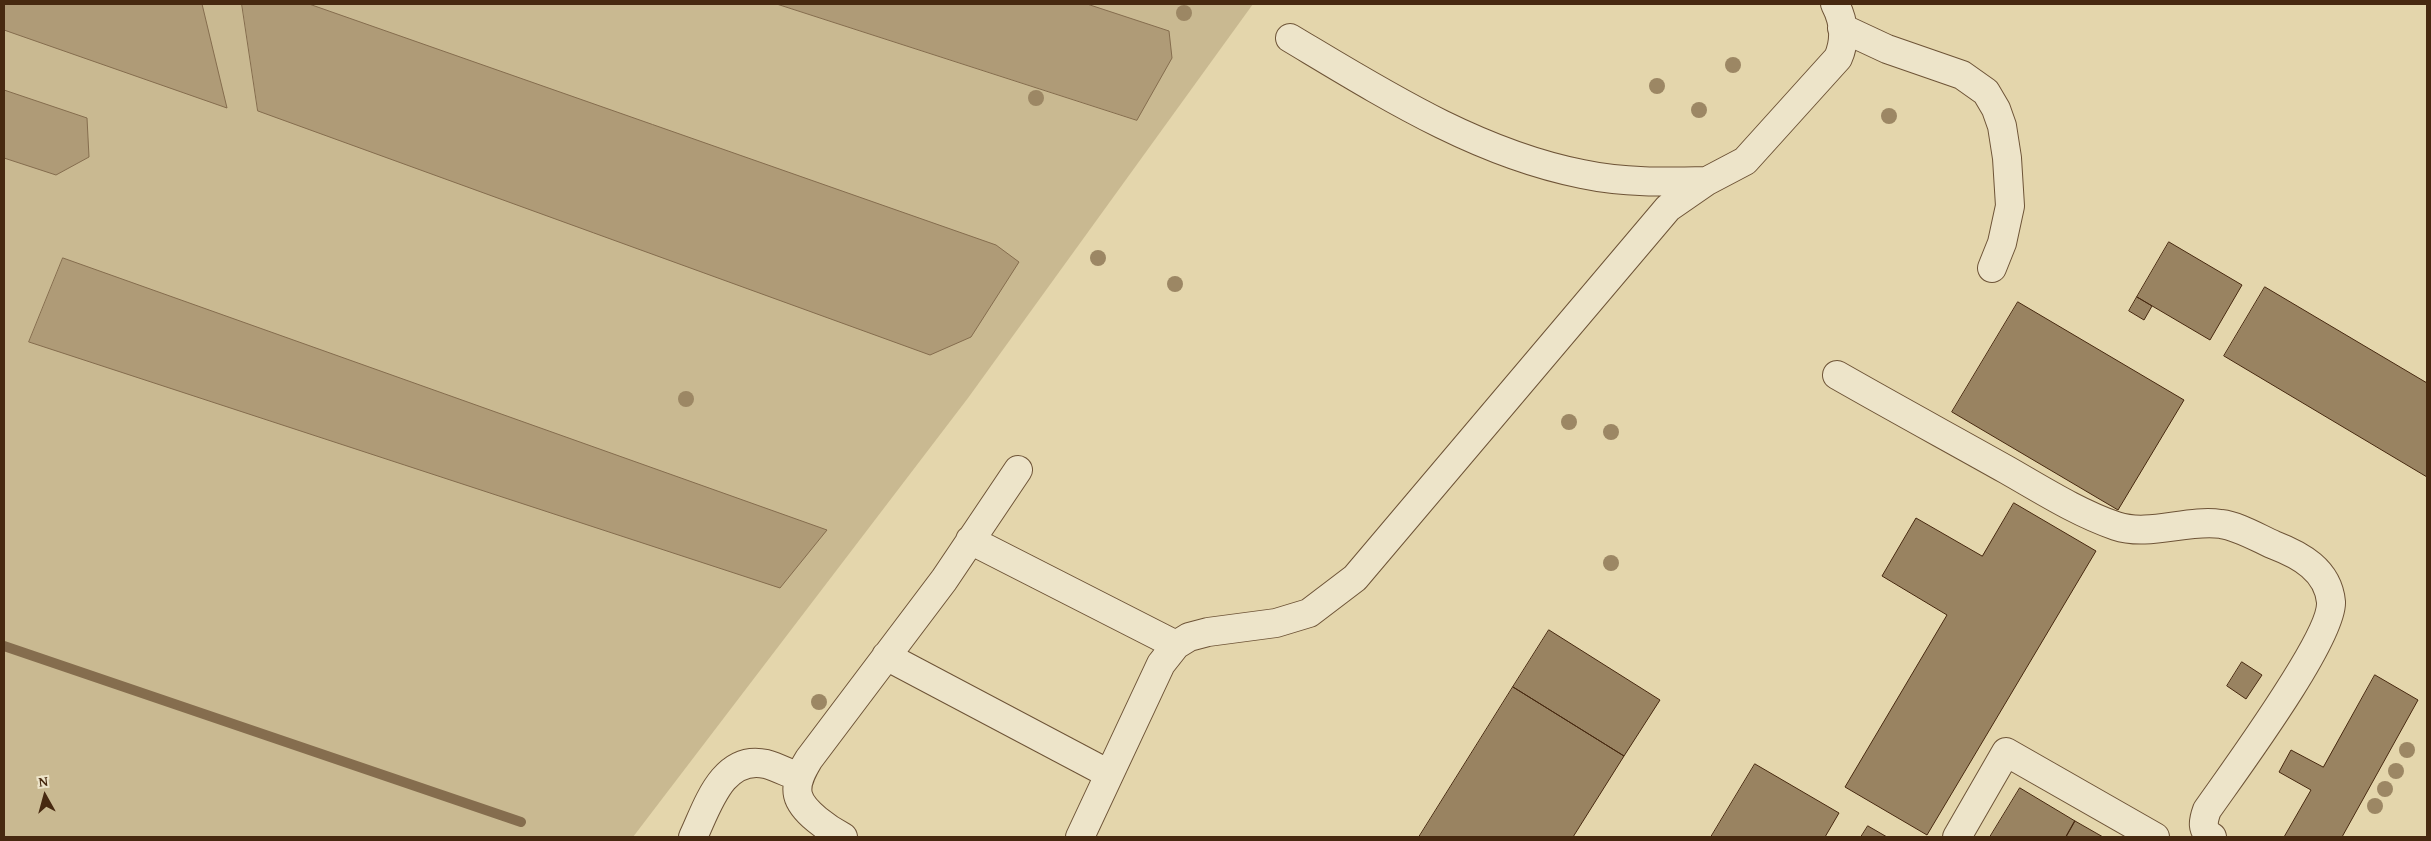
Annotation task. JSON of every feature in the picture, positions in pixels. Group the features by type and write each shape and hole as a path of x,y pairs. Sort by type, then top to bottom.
{"lane":[{"path":"1080,837 1161,664 1176,645 1189,637 1208,632 1276,624 1309,613 1355,578 1668,208 1707,181 1745,161 1838,58 1843,46 1839,16"},
{"path":"1839,16 1887,49 1962,75 1986,92 1996,109 2002,126 2007,158 2010,206 2002,243 1992,268"},
{"path":"1290,38 1395,101 1519,158 1583,174 1643,182 1707,181"},
{"path":"1836,375 2072,506 2118,527 2155,528 2202,522 2223,524 2292,552 2316,568 2326,585 2331,602 2328,623 2287,694 2207,810 2203,822 2205,831 2212,837"},
{"path":"843,837 826,828 807,809 798,796 799,777 809,759 970,540 1018,470"},
{"path":"970,540 1176,645"},
{"path":"886,656 1109,774"},
{"path":"1957,837 2006,752 2155,837"},
{"path":"693,837 713,792 725,776 745,764 765,764 799,777"}],"shaded area":[{"path":"4,4 1253,4 968,398 633,837 4,837"},
{"path":"4,4 202,4 227,108 4,30"},
{"path":"242,4 309,4 996,245 1019,262 971,337 930,355 258,111"},
{"path":"777,4 1087,4 1169,31 1172,58 1137,120"},
{"path":"4,90 87,118 89,157 56,175 4,158"},
{"path":"63,258 827,530 780,588 29,342"}],"building":[{"path":"2169,242 2242,285 2210,340 2137,297"},
{"path":"2265,287 2427,383 2427,477 2224,356"},
{"path":"2137,297 2152,306 2144,320 2129,311"},
{"path":"2018,302 2184,400 2118,510 1952,412"},
{"path":"2014,503 2096,551 1927,835 1845,787 1947,615 1882,576 1916,518 1982,556"},
{"path":"1549,630 1660,700 1624,756 1513,687"},
{"path":"2242,662 2262,675 2246,699 2227,686"},
{"path":"2375,675 2418,700 2342,837 2284,837 2311,790 2279,772 2291,750 2323,767"},
{"path":"1513,687 1624,756 1573,837 1419,837"},
{"path":"1755,764 1839,813 1825,837 1711,837"},
{"path":"2020,788 2075,821 2066,837 1990,837"},
{"path":"2075,821 2103,837 2066,837"},
{"path":"1868,826 1887,837 1861,837"}],"waterway":[{"path":"4,646 521,822"}]}
